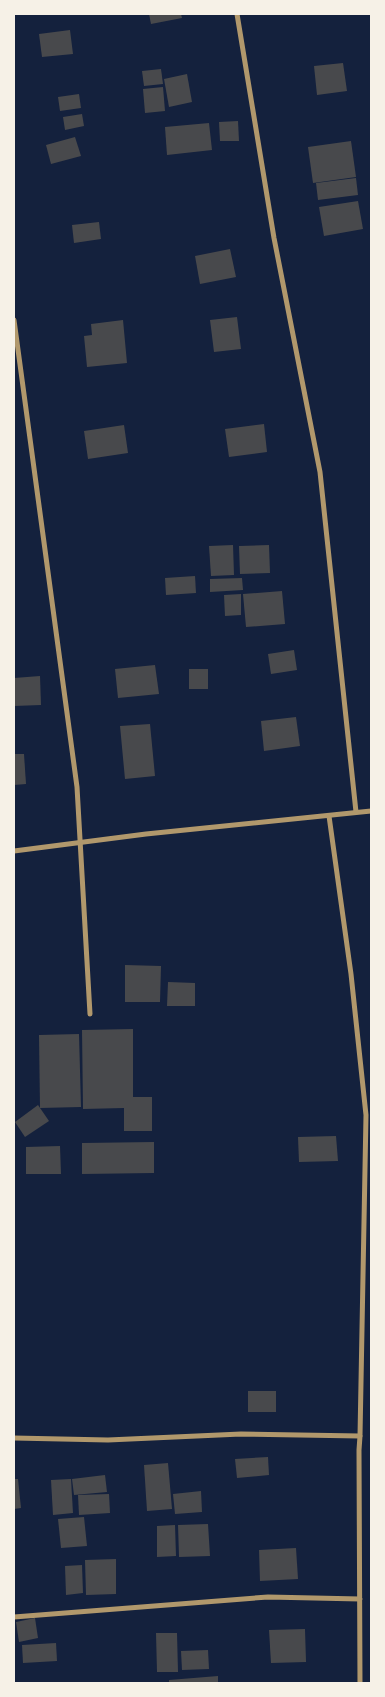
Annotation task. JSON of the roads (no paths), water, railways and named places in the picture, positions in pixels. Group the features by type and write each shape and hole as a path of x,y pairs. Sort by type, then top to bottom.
{"street":[{"path":"237,14 274,238 320,472 356,812"},
{"path":"14,320 77,787 90,1014"},
{"path":"14,851 371,811"},
{"path":"329,816 351,974 366,1115 359,1450 360,1683"},
{"path":"14,1438 108,1440 241,1434 360,1436"},
{"path":"14,1617 268,1596 360,1599"}]}
